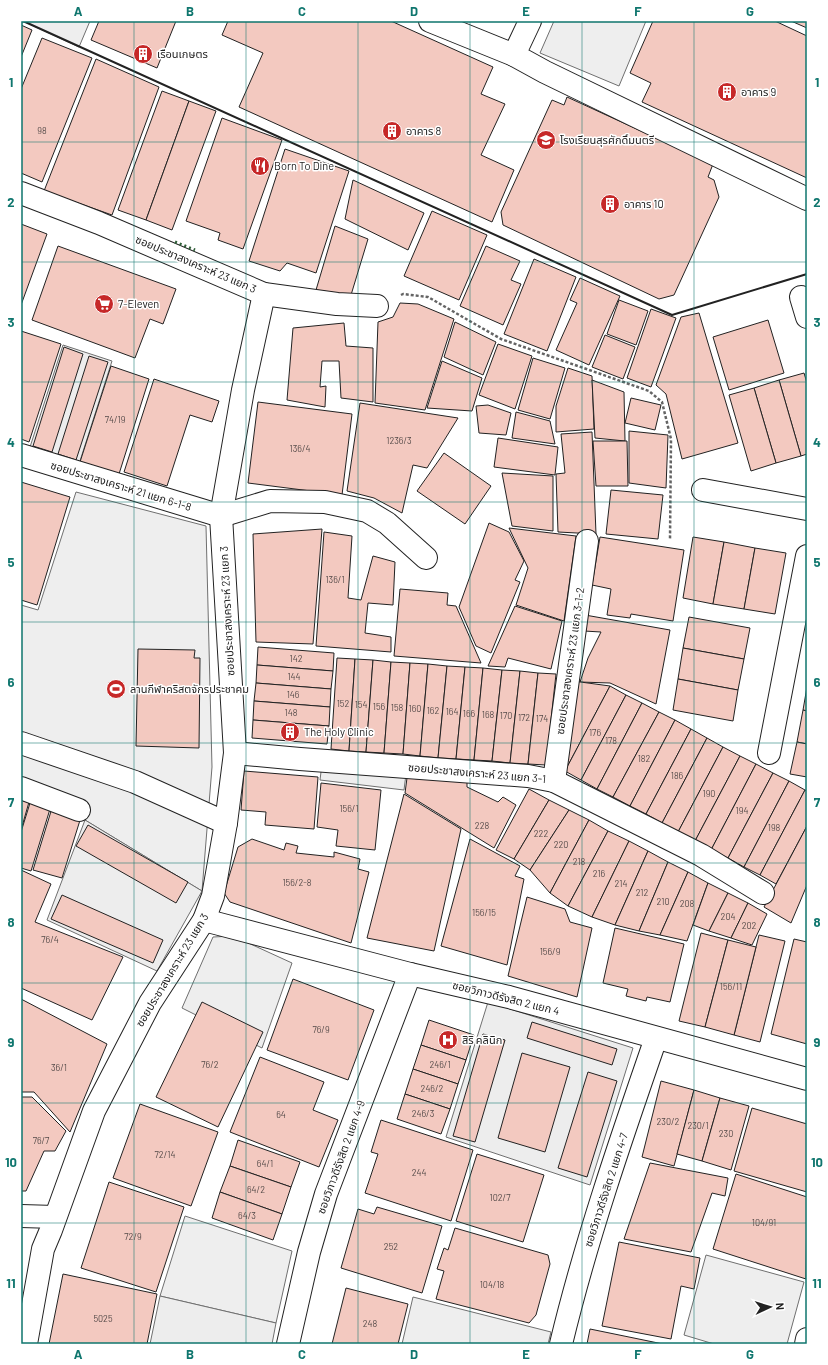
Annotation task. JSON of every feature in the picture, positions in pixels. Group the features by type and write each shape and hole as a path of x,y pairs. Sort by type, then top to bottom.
{"street":[{"path":"430,21 514,55 545,72 807,199"},
{"path":"514,55 530,21"},
{"name":"ซอยประชาสงเคราะห์ 23 แยก 3","path":"21,193 100,223 264,294 243,390 221,516 235,753 226,823 213,896 204,920 150,1003 94,1111 43,1249 26,1344"},
{"path":"264,294 336,304 377,306"},
{"name":"ซอยประชาสงเคราะห์ 21 แยก 6-1-8","path":"21,456 221,516"},
{"path":"703,490 807,509"},
{"path":"221,516 270,501 325,502 368,511 387,523 426,558"},
{"name":"ซอยประชาสงเคราะห์ 23 แยก 3-1-2","path":"554,781 587,541"},
{"path":"769,754 807,556"},
{"path":"21,743 135,782 226,823"},
{"name":"ซอยประชาสงเคราะห์ 23 แยก 3-1","path":"235,753 528,776 554,781 701,855 763,893"},
{"path":"21,788 79,810"},
{"name":"ซอยวิภาวดีรังสิต 2 แยก 4","path":"204,920 410,974 509,997 807,1079"},
{"name":"ซอยวิภาวดีรังสิต 2 แยก 4-9","path":"288,1344 309,1252 326,1194 410,974"},
{"name":"ซอยวิภาวดีรังสิต 2 แยก 4-7","path":"561,1344 600,1206 656,1038"},
{"path":"21,1216 55,1217"},
{"path":"806,1344 807,1339"}],"path":[{"path":"377,306 403,294 428,297 500,340 649,391 662,402 671,439 670,540"}],"shaded area":[{"path":"23,21 90,21 79,47"},
{"path":"554,21 646,21 619,86 540,53"},
{"path":"63,345 112,361 79,464 30,447"},
{"name":"ลานกีฬาคริสตจักรประชาคม","path":"76,492 206,526 212,767 202,891 85,820 88,804 21,778 21,605 38,610"},
{"path":"322,764 406,774 404,790 320,780"},
{"path":"85,820 202,891 157,971 47,920"},
{"path":"233,936 292,963 262,1048 182,1008 213,937"},
{"path":"488,1002 633,1048 590,1185 446,1137"},
{"path":"185,1216 292,1251 276,1323 160,1296"},
{"path":"706,1255 804,1282 787,1344 714,1344 684,1335"},
{"path":"160,1296 276,1323 272,1344 150,1344"},
{"path":"413,1297 551,1332 548,1344 402,1344"}],"building":[{"name":"เรือนเกษตร","path":"99,21 176,21 157,68 91,40"},
{"name":"อาคาร 8","path":"228,21 391,21 493,67 481,94 505,104 481,155 514,170 492,222 239,107 263,53 222,35"},
{"name":"อาคาร 9","path":"653,21 775,21 807,36 807,178 642,102 651,83 630,73"},
{"path":"791,21 807,21 807,28"},
{"path":"21,25 32,30 21,57"},
{"path":"42,38 92,58 42,182 21,173 21,89"},
{"path":"96,59 159,87 112,215 44,191"},
{"path":"162,91 189,101 146,220 118,210"},
{"name":"อาคาร 10","path":"567,97 713,164 708,177 714,180 719,197 674,295 659,299 503,225 501,212 552,100 564,105"},
{"path":"189,101 216,111 172,230 146,220"},
{"path":"222,118 282,140 243,249 218,240 220,233 186,221"},
{"path":"285,149 349,171 316,273 287,263 280,271 249,261"},
{"path":"353,180 424,213 408,250 345,219"},
{"path":"432,211 487,235 459,300 404,276"},
{"path":"21,224 47,234 21,305"},
{"path":"335,226 368,239 351,295 316,290"},
{"name":"7-Eleven","path":"58,246 176,289 163,324 150,319 135,358 32,320"},
{"path":"486,246 520,261 511,280 521,284 503,325 460,306"},
{"path":"534,259 576,277 547,351 504,334"},
{"path":"580,278 620,296 589,365 556,350 577,303 570,300"},
{"path":"619,300 648,311 636,345 607,334"},
{"path":"400,303 418,304 454,319 425,410 375,403 378,322 393,317"},
{"path":"651,309 676,318 651,387 627,378"},
{"path":"699,313 738,443 682,459 666,394 656,385 681,317"},
{"path":"768,320 784,373 729,390 713,337"},
{"path":"455,322 496,342 483,375 444,357"},
{"path":"344,323 346,346 373,348 373,402 341,398 339,361 322,361 320,387 326,386 325,407 287,400 293,328"},
{"path":"21,331 61,344 29,442 21,439"},
{"path":"605,335 635,347 623,379 592,367"},
{"path":"498,344 532,356 515,409 479,395"},
{"path":"64,347 83,354 52,452 33,446"},
{"path":"89,356 108,362 76,460 58,454"},
{"path":"533,358 565,368 550,419 518,410"},
{"path":"442,361 482,378 472,411 427,408"},
{"path":"111,366 149,379 119,474 80,462"},
{"path":"568,368 592,376 594,429 556,432 556,406"},
{"path":"804,373 807,383 807,454 801,456 779,380"},
{"path":"154,379 219,401 212,422 190,415 167,486 124,472"},
{"path":"592,380 624,392 625,441 595,438"},
{"path":"779,380 801,456 776,463 754,388"},
{"path":"754,388 776,463 751,471 729,395"},
{"path":"631,398 661,405 655,430 625,423"},
{"path":"258,402 352,414 342,495 248,483"},
{"path":"360,403 458,418 427,468 413,465 402,513 374,498 347,491"},
{"path":"488,405 511,413 506,435 479,433 476,406"},
{"path":"516,412 550,421 555,444 512,438"},
{"path":"629,431 668,435 666,488 629,483"},
{"path":"592,432 596,534 558,532 556,474 565,473 561,434"},
{"path":"498,438 558,447 555,475 494,467"},
{"path":"593,441 627,441 628,486 596,486"},
{"path":"444,453 491,486 465,524 417,491"},
{"path":"502,473 553,476 553,531 512,526"},
{"path":"21,482 70,497 37,605 21,600"},
{"path":"611,490 663,495 658,539 606,534"},
{"path":"489,523 509,532 524,561 515,580 520,582 491,653 476,646 459,607"},
{"path":"509,528 576,536 564,621 516,605 528,568"},
{"path":"322,529 313,644 256,642 253,534"},
{"path":"324,532 352,536 348,598 361,600 373,556 395,562 393,605 368,603 365,633 391,637 391,652 316,646"},
{"path":"600,537 684,550 673,621 631,614 630,618 607,615 611,589 592,585"},
{"path":"693,537 724,542 713,604 683,598"},
{"path":"724,542 755,548 744,609 713,604"},
{"path":"755,548 786,553 775,614 744,609"},
{"path":"400,589 448,593 447,605 456,606 481,663 394,656"},
{"path":"515,606 562,621 551,669 508,658 505,667 488,666"},
{"path":"585,615 670,630 656,704 610,683 580,682 588,658 601,632 584,631"},
{"path":"689,617 750,628 744,659 683,648"},
{"path":"258,647 334,653 333,671 257,665"},
{"path":"683,648 744,659 738,690 678,679"},
{"path":"138,649 195,650 194,658 200,658 199,748 136,746"},
{"path":"337,658 355,659 349,751 331,749"},
{"path":"355,659 373,660 366,752 349,751"},
{"path":"373,660 391,662 384,753 366,752"},
{"path":"391,662 410,663 403,754 384,753"},
{"path":"410,663 428,664 420,756 403,754"},
{"path":"428,664 447,666 438,758 420,756"},
{"path":"257,665 333,671 331,689 256,683"},
{"path":"447,666 465,667 456,759 438,758"},
{"path":"465,667 483,668 474,760 456,759"},
{"path":"483,668 502,670 492,761 474,760"},
{"path":"502,670 520,671 510,763 492,761"},
{"path":"520,671 538,673 528,764 510,763"},
{"path":"538,673 556,674 546,765 528,764"},
{"path":"678,679 738,690 733,721 673,710"},
{"path":"573,681 610,686 565,771"},
{"path":"256,683 331,689 330,707 254,701"},
{"path":"610,686 626,695 581,780 565,771"},
{"path":"807,687 807,711 803,710"},
{"path":"626,695 642,703 597,789 581,780"},
{"path":"254,701 330,707 329,726 253,720"},
{"path":"642,703 659,712 613,797 597,789"},
{"path":"803,710 807,711 807,744 797,742"},
{"path":"659,712 675,720 630,806 613,797"},
{"name":"The Holy Clinic","path":"253,720 329,726 327,744 252,738"},
{"path":"675,720 691,729 646,814 630,806"},
{"path":"691,729 707,738 662,823 646,814"},
{"path":"707,738 723,747 678,832 662,823"},
{"path":"797,742 807,744 807,777 790,774"},
{"path":"723,747 740,756 695,841 678,832"},
{"path":"740,756 756,764 711,850 695,841"},
{"path":"756,764 773,773 728,858 711,850"},
{"path":"244,771 318,777 314,829 265,825 266,812 241,810"},
{"path":"773,773 789,781 744,867 728,858"},
{"path":"407,778 467,782 467,787 498,802 503,797 516,805 494,848 405,793"},
{"path":"789,781 805,790 760,875 744,867"},
{"path":"321,783 381,790 375,850 336,846 338,830 317,827"},
{"path":"529,789 549,800 514,859 496,850"},
{"path":"805,790 807,791 807,826 776,884 760,875"},
{"path":"404,794 461,829 434,951 367,938"},
{"path":"21,800 29,802 21,830"},
{"path":"549,800 569,810 530,870 514,859"},
{"path":"30,803 50,809 31,871 21,868 21,832"},
{"path":"52,808 81,817 62,878 33,870"},
{"path":"569,810 589,820 550,893 530,870"},
{"path":"589,820 608,831 568,906 550,893"},
{"path":"88,825 188,882 176,903 76,846"},
{"path":"807,826 807,885 791,923 764,907"},
{"path":"608,831 629,841 592,917 568,906"},
{"path":"252,839 284,850 286,843 298,846 296,853 334,857 334,852 360,859 358,869 369,872 351,943 230,902 224,893 238,847"},
{"path":"470,839 520,866 515,876 524,879 507,965 441,946"},
{"path":"629,841 648,851 615,925 592,917"},
{"path":"648,851 668,862 639,931 615,925"},
{"path":"668,862 688,872 660,935 639,931"},
{"path":"21,870 51,884 35,922 123,957 92,1020 21,988"},
{"path":"688,872 708,883 687,941 660,935"},
{"path":"708,883 728,893 709,931 693,925"},
{"path":"728,893 748,903 731,938 709,931"},
{"path":"62,895 163,940 153,963 51,919"},
{"path":"527,897 565,909 570,922 592,928 577,997 508,976"},
{"path":"748,903 767,914 752,945 731,938"},
{"path":"615,928 684,944 670,1002 647,997 646,1001 626,996 628,989 603,983"},
{"path":"701,933 728,940 705,1027 679,1021"},
{"path":"759,935 785,941 760,1042 734,1035"},
{"path":"794,939 807,942 807,1044 771,1034"},
{"path":"728,940 756,947 734,1035 705,1027"},
{"path":"293,979 374,1010 348,1080 267,1050"},
{"path":"21,999 107,1044 70,1132 34,1092 21,1092"},
{"path":"202,1002 263,1032 218,1127 156,1097"},
{"name":"สิริ คลินิก","path":"429,1020 474,1035 466,1060 421,1045"},
{"path":"532,1022 617,1049 612,1065 527,1038"},
{"path":"483,1034 505,1040 475,1142 453,1136"},
{"path":"421,1045 466,1060 458,1084 413,1069"},
{"path":"522,1053 570,1067 545,1152 498,1138"},
{"path":"260,1057 324,1082 313,1110 338,1120 319,1167 230,1132"},
{"path":"413,1069 458,1084 450,1109 405,1094"},
{"path":"588,1072 617,1081 587,1177 558,1168"},
{"path":"661,1081 694,1090 674,1166 642,1157"},
{"path":"694,1090 720,1098 702,1161 677,1154"},
{"path":"405,1094 450,1109 441,1134 397,1119"},
{"path":"21,1097 32,1097 66,1131 55,1151 44,1151 26,1191 21,1191"},
{"path":"720,1098 749,1106 731,1170 702,1161"},
{"path":"140,1104 218,1132 191,1206 113,1178"},
{"path":"752,1108 807,1124 807,1192 734,1171"},
{"path":"381,1120 473,1150 451,1221 365,1193 378,1154 371,1152"},
{"path":"238,1140 300,1162 291,1187 230,1166"},
{"path":"477,1154 544,1175 523,1242 456,1221"},
{"path":"650,1163 728,1178 725,1196 712,1193 691,1252 624,1239"},
{"path":"230,1166 291,1187 282,1214 220,1192"},
{"path":"736,1174 807,1197 806,1279 713,1249"},
{"path":"109,1182 184,1207 156,1292 81,1268"},
{"path":"220,1192 282,1214 273,1240 212,1218"},
{"path":"377,1207 442,1226 422,1293 341,1268 358,1209 374,1214"},
{"path":"455,1228 548,1255 550,1264 536,1315 529,1323 436,1299 444,1271 437,1269 444,1248 448,1250"},
{"path":"619,1242 700,1258 694,1289 681,1286 671,1339 602,1326"},
{"path":"63,1274 157,1294 147,1344 49,1344"},
{"path":"346,1288 408,1304 398,1344 332,1344"},
{"path":"590,1329 663,1344 587,1344"}],"hedge":[{"path":"175,242 195,250"}],"wall":[{"path":"23,21 672,315 807,274"}],"place":[{"name":"เรือนเกษตร","path":"143,54"},
{"name":"อาคาร 9","path":"727,92"},
{"name":"อาคาร 8","path":"392,131"},
{"name":"โรงเรียนสุรศักดิ์มนตรี","path":"546,140"},
{"name":"Born To Dine","path":"260,166"},
{"name":"อาคาร 10","path":"610,204"},
{"name":"7-Eleven","path":"104,304"},
{"name":"ลานกีฬาคริสตจักรประชาคม","path":"116,689"},
{"name":"The Holy Clinic","path":"290,732"},
{"name":"สิริ คลินิก","path":"448,1040"}]}
